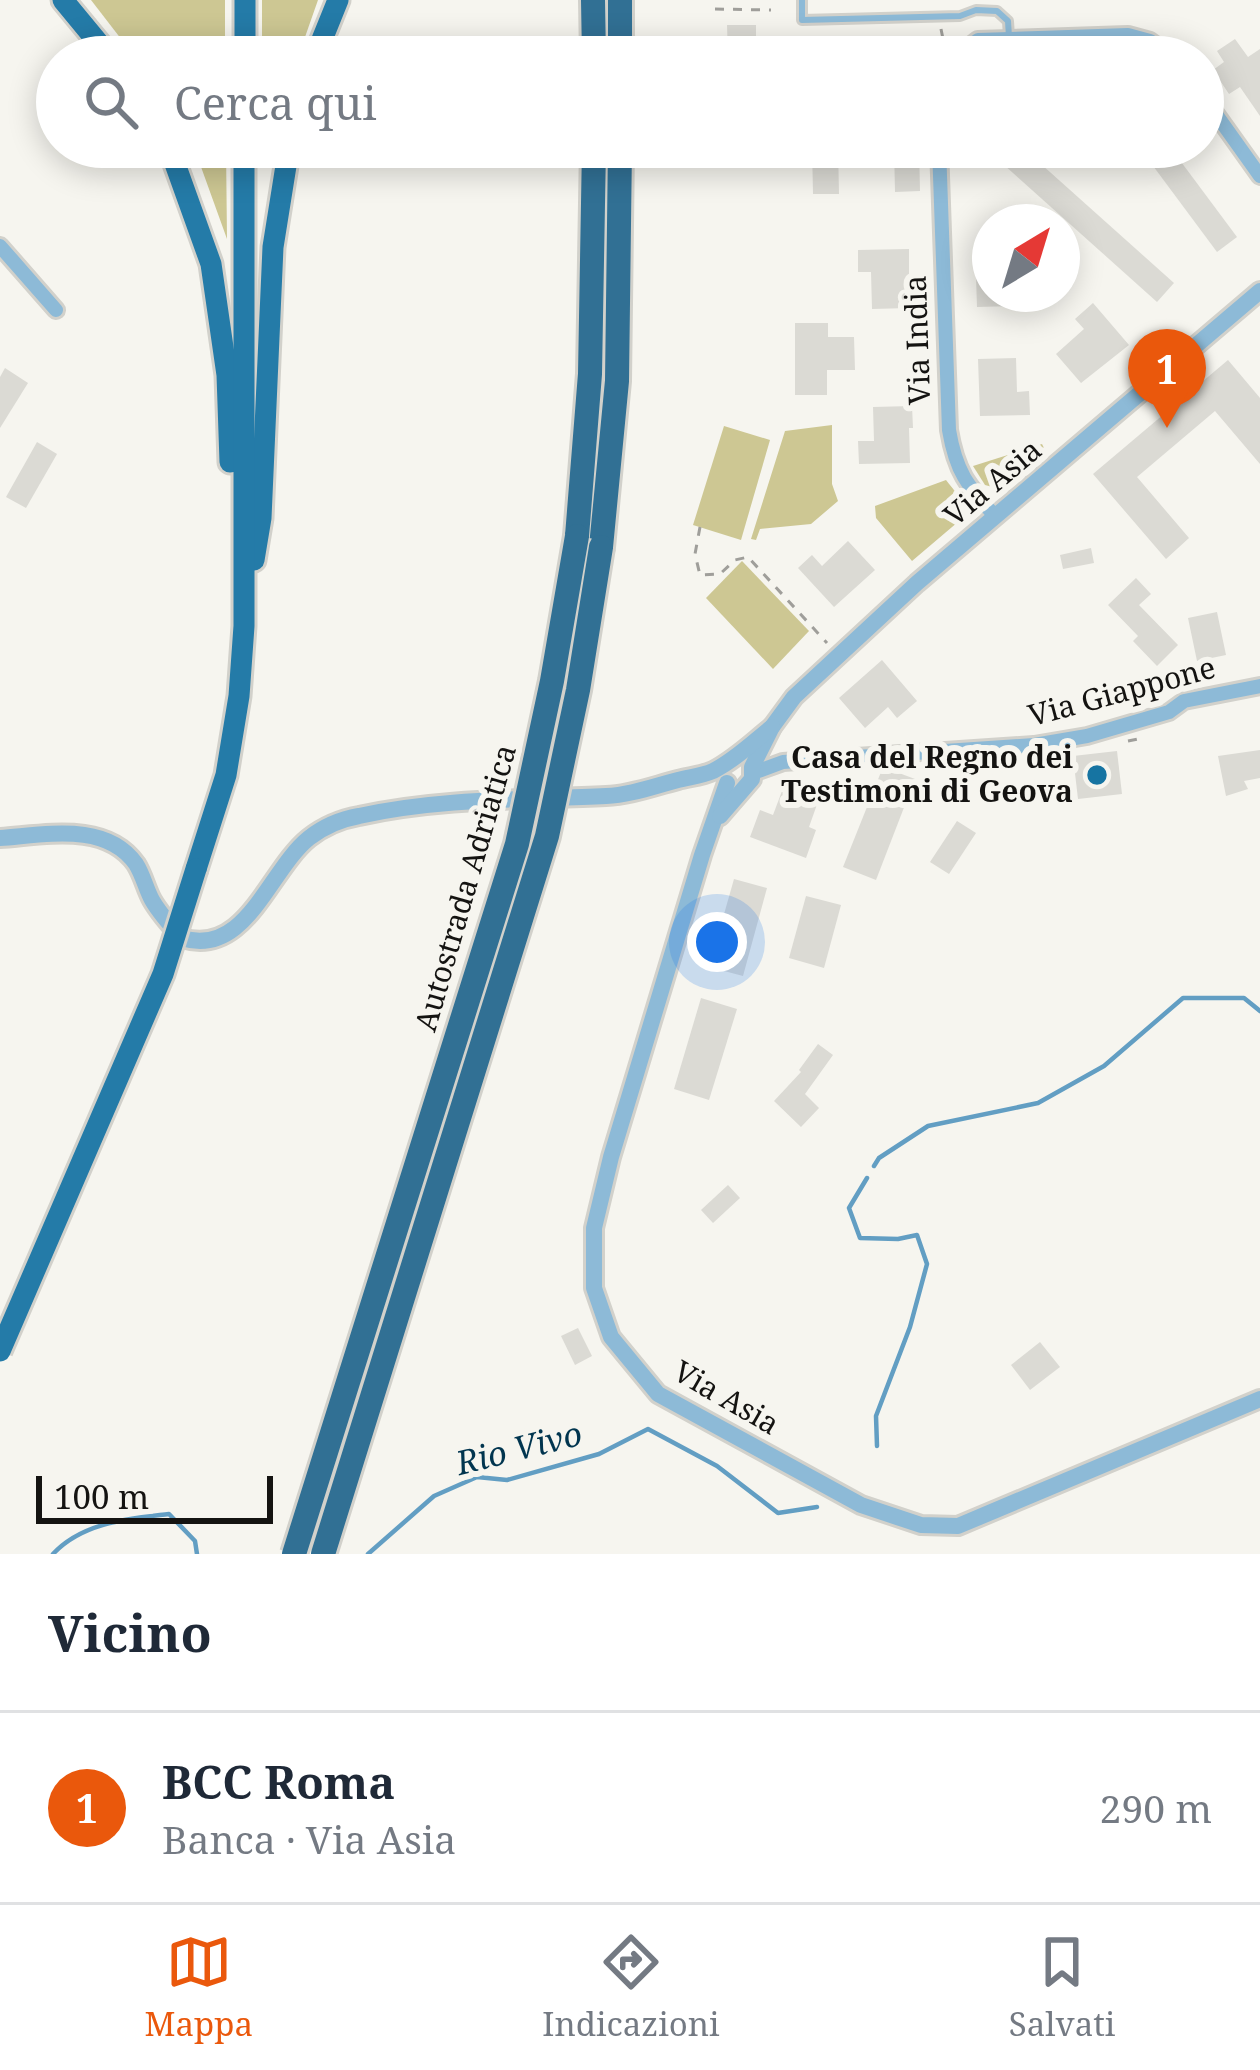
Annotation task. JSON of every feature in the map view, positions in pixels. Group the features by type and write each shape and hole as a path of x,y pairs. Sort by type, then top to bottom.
{"highway":[{"path":"63,0 93,36"},
{"path":"244,0 244,36"},
{"path":"324,36 338,0"},
{"path":"593,0 594,36"},
{"path":"620,0 620,36"},
{"path":"177,168 212,264 227,375 235,601 244,626"},
{"path":"0,1351 163,974 226,775 244,626 244,168"},
{"path":"244,626 261,518 273,248 286,168"},
{"name":"Autostrada Adriatica","path":"294,1554 517,844 577,536 590,374 594,168"},
{"name":"Autostrada Adriatica","path":"323,1554 548,836 601,547 617,381 620,168"}],"street":[{"path":"1068,36 1132,36"},
{"path":"1224,125 1260,176"},
{"name":"Via India","path":"940,168 949,430 954,460 994,516"},
{"path":"0,246 56,310"},
{"name":"Via Asia","path":"715,821 751,775 772,727 838,655 994,516 1260,292"},
{"name":"Via Giappone","path":"751,775 783,762 1034,746 1169,712 1184,701 1260,686"},
{"name":"Via Asia","path":"772,727 724,770 715,821 610,1157 594,1228 594,1288 611,1337 658,1394 861,1505 921,1526 958,1526 1260,1399"},
{"path":"762,747 783,762"},
{"path":"0,838 80,833 121,849 136,864 152,899 182,938 206,943 242,923 294,852 312,836 356,816 440,804 608,796 724,770 745,759 751,775 737,788 724,770"}],"lane":[{"path":"802,0 802,20 998,11 1008,20 1009,36"}],"path":[{"path":"715,9 771,10"},
{"path":"941,25 943,36"},
{"path":"700,527 695,554 700,575 721,574 735,560 748,557 838,655"}],"shaded area":[{"path":"91,0 225,0 225,36 119,36"},
{"path":"262,0 318,0 305,36 262,36"},
{"path":"201,168 226,168 227,239"},
{"path":"832,425 832,484 838,501 811,524 760,529 756,540 751,539 785,431"},
{"path":"724,426 770,440 741,540 693,525"},
{"path":"1042,444 1044,448 996,488 985,485 973,466"},
{"path":"946,480 962,501 965,516 912,561 876,518 875,506"},
{"path":"742,561 809,631 773,669 706,598"}],"building":[{"path":"727,25 756,25 756,36 727,36"},
{"path":"1235,39 1248,57 1260,49 1260,116 1240,87 1229,94 1224,86 1224,46"},
{"path":"812,168 838,168 839,194 813,194"},
{"path":"894,168 919,168 920,191 895,192"},
{"path":"1007,168 1045,168 1174,283 1157,302 1080,233 1080,204 1048,204"},
{"path":"1155,168 1186,168 1237,237 1217,252"},
{"path":"909,249 909,308 872,309 871,272 858,272 858,250"},
{"path":"1093,303 1129,345 1081,383 1056,354 1084,329 1075,319"},
{"path":"795,323 828,323 828,337 854,337 855,370 827,370 827,395 795,395"},
{"path":"1016,358 1017,392 1029,391 1030,415 980,416 978,359"},
{"path":"1228,360 1260,398 1260,464 1215,411 1137,477 1189,538 1166,559 1093,474"},
{"path":"5,368 28,383 0,428 0,377"},
{"path":"912,406 910,463 859,464 858,441 874,441 873,407"},
{"path":"37,442 57,454 26,508 6,497"},
{"path":"848,541 875,570 834,607 798,568 812,555 822,566"},
{"path":"1091,548 1094,563 1063,569 1060,555"},
{"path":"1136,578 1151,594 1139,605 1178,645 1157,666 1133,641 1138,636 1108,605"},
{"path":"1217,612 1226,655 1197,661 1188,618"},
{"path":"882,660 917,701 897,718 888,707 865,728 839,698"},
{"path":"1260,750 1260,778 1244,781 1248,789 1226,796 1218,756"},
{"name":"Casa del Regno dei Testimoni di Geova","path":"1117,751 1122,794 1078,799 1073,756"},
{"path":"883,767 915,779 876,880 843,867"},
{"path":"785,783 820,796 809,827 816,830 806,858 750,837 760,810 773,815"},
{"path":"957,821 976,833 949,874 930,862"},
{"path":"734,879 767,888 743,976 709,967"},
{"path":"806,896 841,905 824,968 789,958"},
{"path":"701,998 737,1009 709,1100 674,1089"},
{"path":"818,1044 833,1055 805,1094 819,1108 801,1127 774,1101 801,1072"},
{"path":"728,1185 740,1198 713,1223 701,1210"},
{"path":"578,1328 592,1356 575,1365 561,1336"},
{"path":"1040,1342 1060,1367 1030,1390 1011,1365"}],"waterway":[{"name":"Rio Vivo","path":"874,1166 928,1126 1038,1103 1104,1066 1183,998 1244,998 1260,1011"},
{"name":"Rio Vivo","path":"867,1178 849,1208 860,1238 917,1235 927,1264 910,1327 876,1416 877,1446"},
{"name":"Rio Vivo","path":"368,1554 434,1496 477,1477 507,1480 599,1454 648,1429 717,1466 778,1513 817,1507"},
{"name":"Rio Vivo","path":"53,1554 92,1529 169,1514 195,1541 197,1554"}],"place":[{"name":"BCC Roma","path":"1167,428"},
{"name":"Casa del Regno dei Testimoni di Geova","path":"1097,775"}]}
